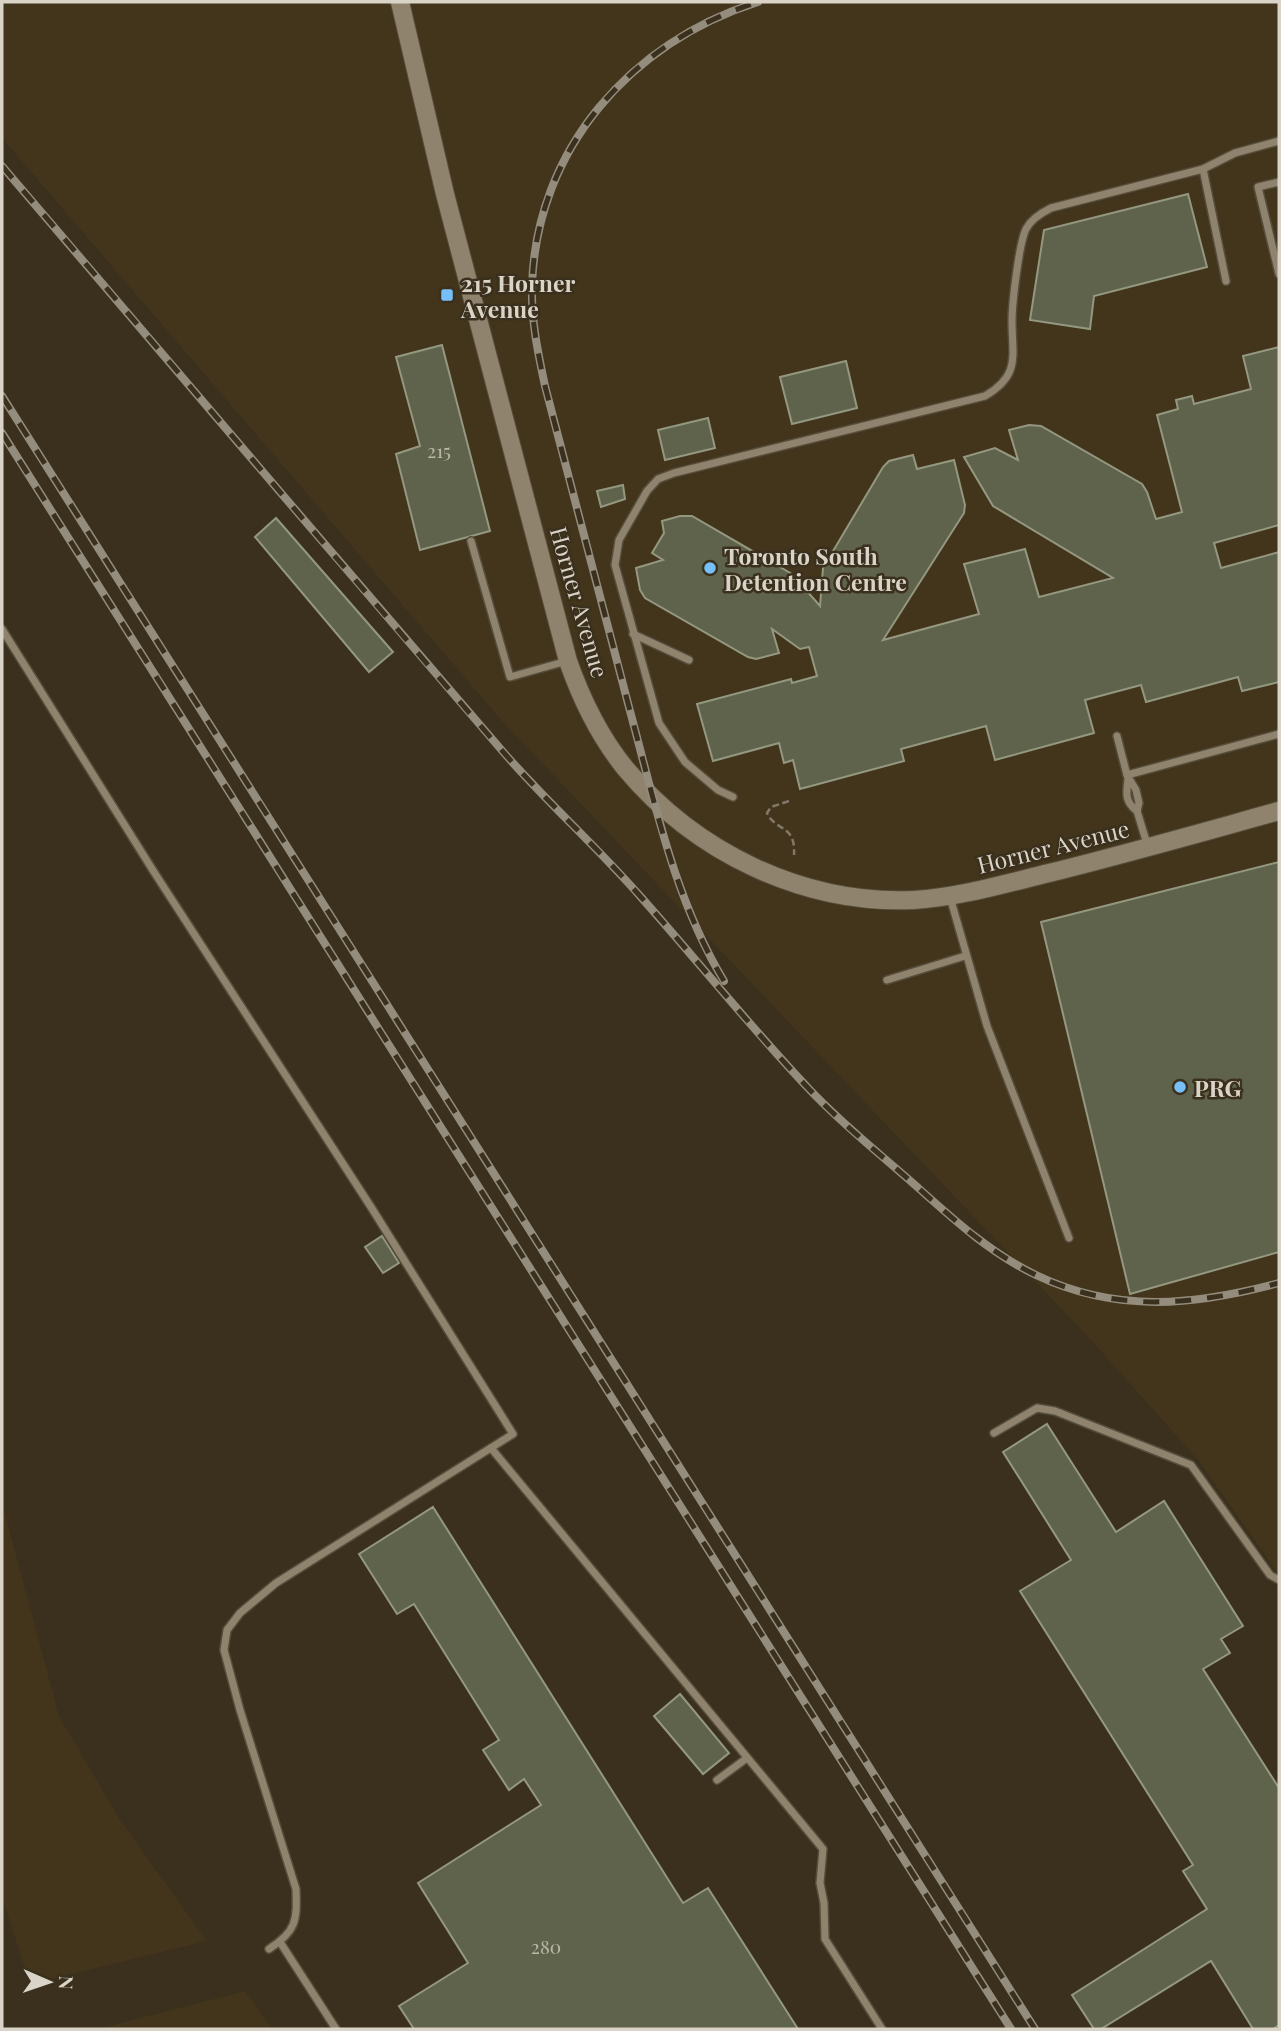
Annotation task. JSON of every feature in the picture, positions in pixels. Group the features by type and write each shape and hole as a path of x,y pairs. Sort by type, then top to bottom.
{"main road":[{"name":"Horner Avenue","path":"400,2 445,194 568,660 585,702 603,735 625,767 678,821 705,841 770,875 808,888 847,896 883,899 950,897 1148,848 1279,811"}],"lane":[{"path":"733,797 718,790 685,762 659,723 633,634 615,565 619,540 647,491 658,479 985,396 1001,386 1011,372 1014,345 1013,308 1023,241 1026,228 1037,216 1051,208 1203,169 1235,153 1279,141"},
{"path":"1203,169 1226,281"},
{"path":"1279,181 1258,187 1279,274"},
{"path":"471,541 510,677 568,660"},
{"path":"2,629 513,1434 276,1583 247,1606 227,1630 225,1650 228,1662 296,1889 296,1915 291,1931 269,1949"},
{"path":"633,634 689,660"},
{"path":"1128,777 1279,734"},
{"path":"1117,736 1128,777 1136,790 1139,803 1137,811 1148,848"},
{"path":"950,897 987,1026 1069,1238"},
{"path":"887,980 965,956"},
{"path":"995,1433 1037,1408 1055,1411 1191,1465 1270,1575 1279,1580"},
{"path":"491,1448 823,1850 820,1883 824,1903 825,1939 881,2029"},
{"path":"717,1780 747,1758"},
{"path":"280,1942 336,2029"}],"path":[{"path":"789,801 771,807 767,813 771,821 786,829 793,837 794,855"}],"shaded area":[{"path":"2,2 1279,2 1279,1575 1198,1460 1092,1341 502,721 2,138"},
{"path":"2,1503 59,1716 120,1820 207,1941 30,1984 2,1897"},
{"path":"245,1991 272,2029 98,2029"}],"building":[{"path":"1188,194 1207,267 1094,296 1090,329 1030,320 1044,230"},
{"path":"442,345 490,531 420,550 396,454 420,446 396,357"},
{"name":"Toronto South Detention Centre","path":"1279,347 1279,525 1214,543 1221,568 1279,552 1279,682 1242,691 1238,677 1146,702 1141,685 1085,700 1094,733 995,760 986,726 901,749 904,761 800,789 793,760 784,763 779,743 713,761 697,704 791,679 792,683 817,676 809,647 800,649 772,629 779,653 756,659 748,657 645,598 640,590 636,568 663,560 652,553 664,533 662,521 692,516 792,574 820,606 823,568 883,467 889,461 913,455 917,469 954,460 965,505 964,513 883,640 979,614 964,564 1025,549 1039,597 1113,578 993,506 964,457 995,448 1018,460 1009,430 1029,425 1041,426 1142,484 1156,519 1182,512 1157,415 1178,409 1176,400 1192,396 1194,404 1251,389 1243,356"},
{"path":"846,361 857,408 792,424 780,377"},
{"path":"708,418 715,448 665,460 658,430"},
{"path":"623,485 625,499 601,507 597,491"},
{"path":"276,518 393,652 369,672 255,537"},
{"name":"PRG","path":"1279,862 1279,1252 1130,1294 1041,922"},
{"path":"382,1236 399,1263 383,1273 365,1247"},
{"path":"1047,1424 1116,1532 1164,1501 1243,1626 1221,1639 1230,1653 1203,1669 1279,1788 1279,2025 1273,2029 1253,2029 1211,1961 1101,2029 1094,2029 1072,1995 1207,1909 1183,1871 1193,1865 1020,1591 1071,1560 1003,1452"},
{"path":"433,1507 683,1903 708,1888 798,2029 414,2029 399,2006 468,1963 418,1883 541,1805 524,1779 509,1790 483,1750 499,1740 414,1604 397,1614 359,1554"},
{"path":"680,1694 729,1753 703,1774 654,1716"}],"railway":[{"path":"724,981 692,917 658,815 545,386 534,324 532,286 538,236 551,189 572,146 599,108 632,73 670,44 712,20 758,2"},
{"path":"2,166 505,754 624,878 822,1103 861,1139 988,1246 1036,1275 1066,1287 1096,1296 1157,1302 1217,1297 1279,1283"},
{"path":"2,396 1035,2029"},
{"path":"2,433 1011,2029"}],"place":[{"name":"215 Horner Avenue","path":"447,295"},
{"name":"Toronto South Detention Centre","path":"710,568"},
{"name":"PRG","path":"1180,1087"}]}
